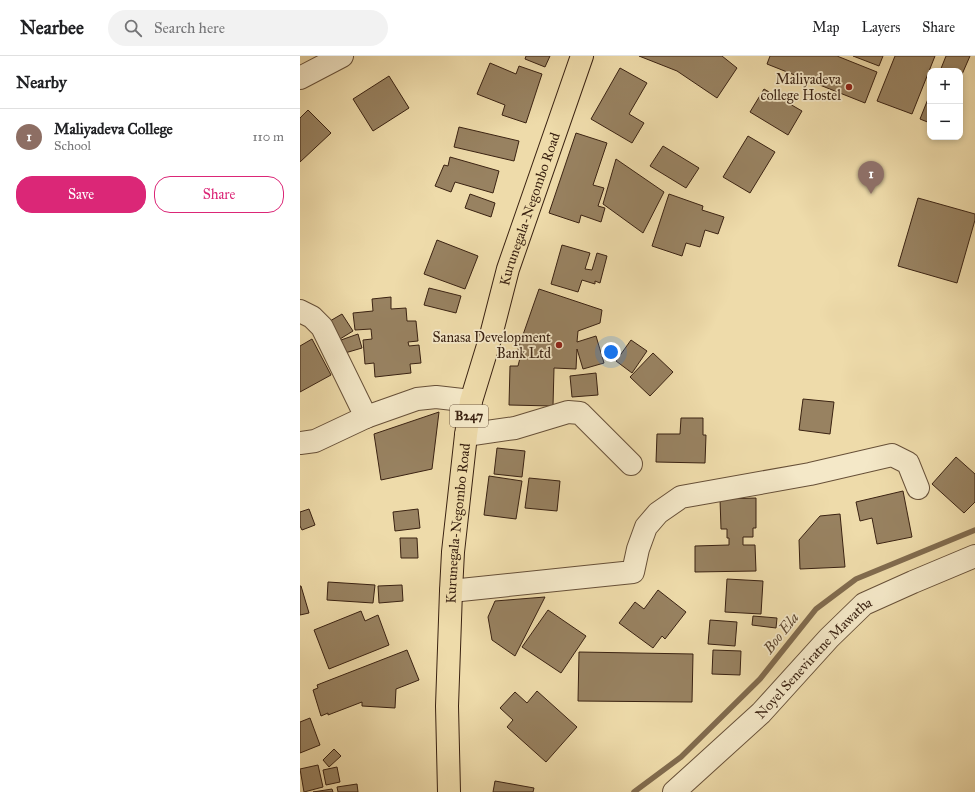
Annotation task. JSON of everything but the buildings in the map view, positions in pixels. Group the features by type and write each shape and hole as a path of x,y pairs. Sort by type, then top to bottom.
{"main road":[{"name":"Kurunegala-Negombo Road","path":"449,792 447,706 453,552 471,401 490,340 508,269 582,56"}],"street":[{"path":"300,78 342,56"},
{"path":"300,312 312,317 322,327 366,417"},
{"path":"300,444 316,440 366,417 417,399 436,397 471,401"},
{"path":"466,435 515,428 568,412 580,413 631,464"},
{"path":"451,591 633,572 638,549 646,527 658,513 681,497 810,474 892,455 908,463 918,488"},
{"name":"Noyel Seneviratne Mawatha","path":"674,792 761,713 828,638 864,604 975,556"}],"waterway":[{"name":"Boo Ela","path":"634,792 681,757 760,679 816,609 856,579 975,530"}],"place":[{"name":"Maliyadeva college Hostel","path":"849,87"},
{"name":"Maliyadeva College","path":"871,194"},
{"name":"Sanasa Development Bank Ltd","path":"559,345"}]}
